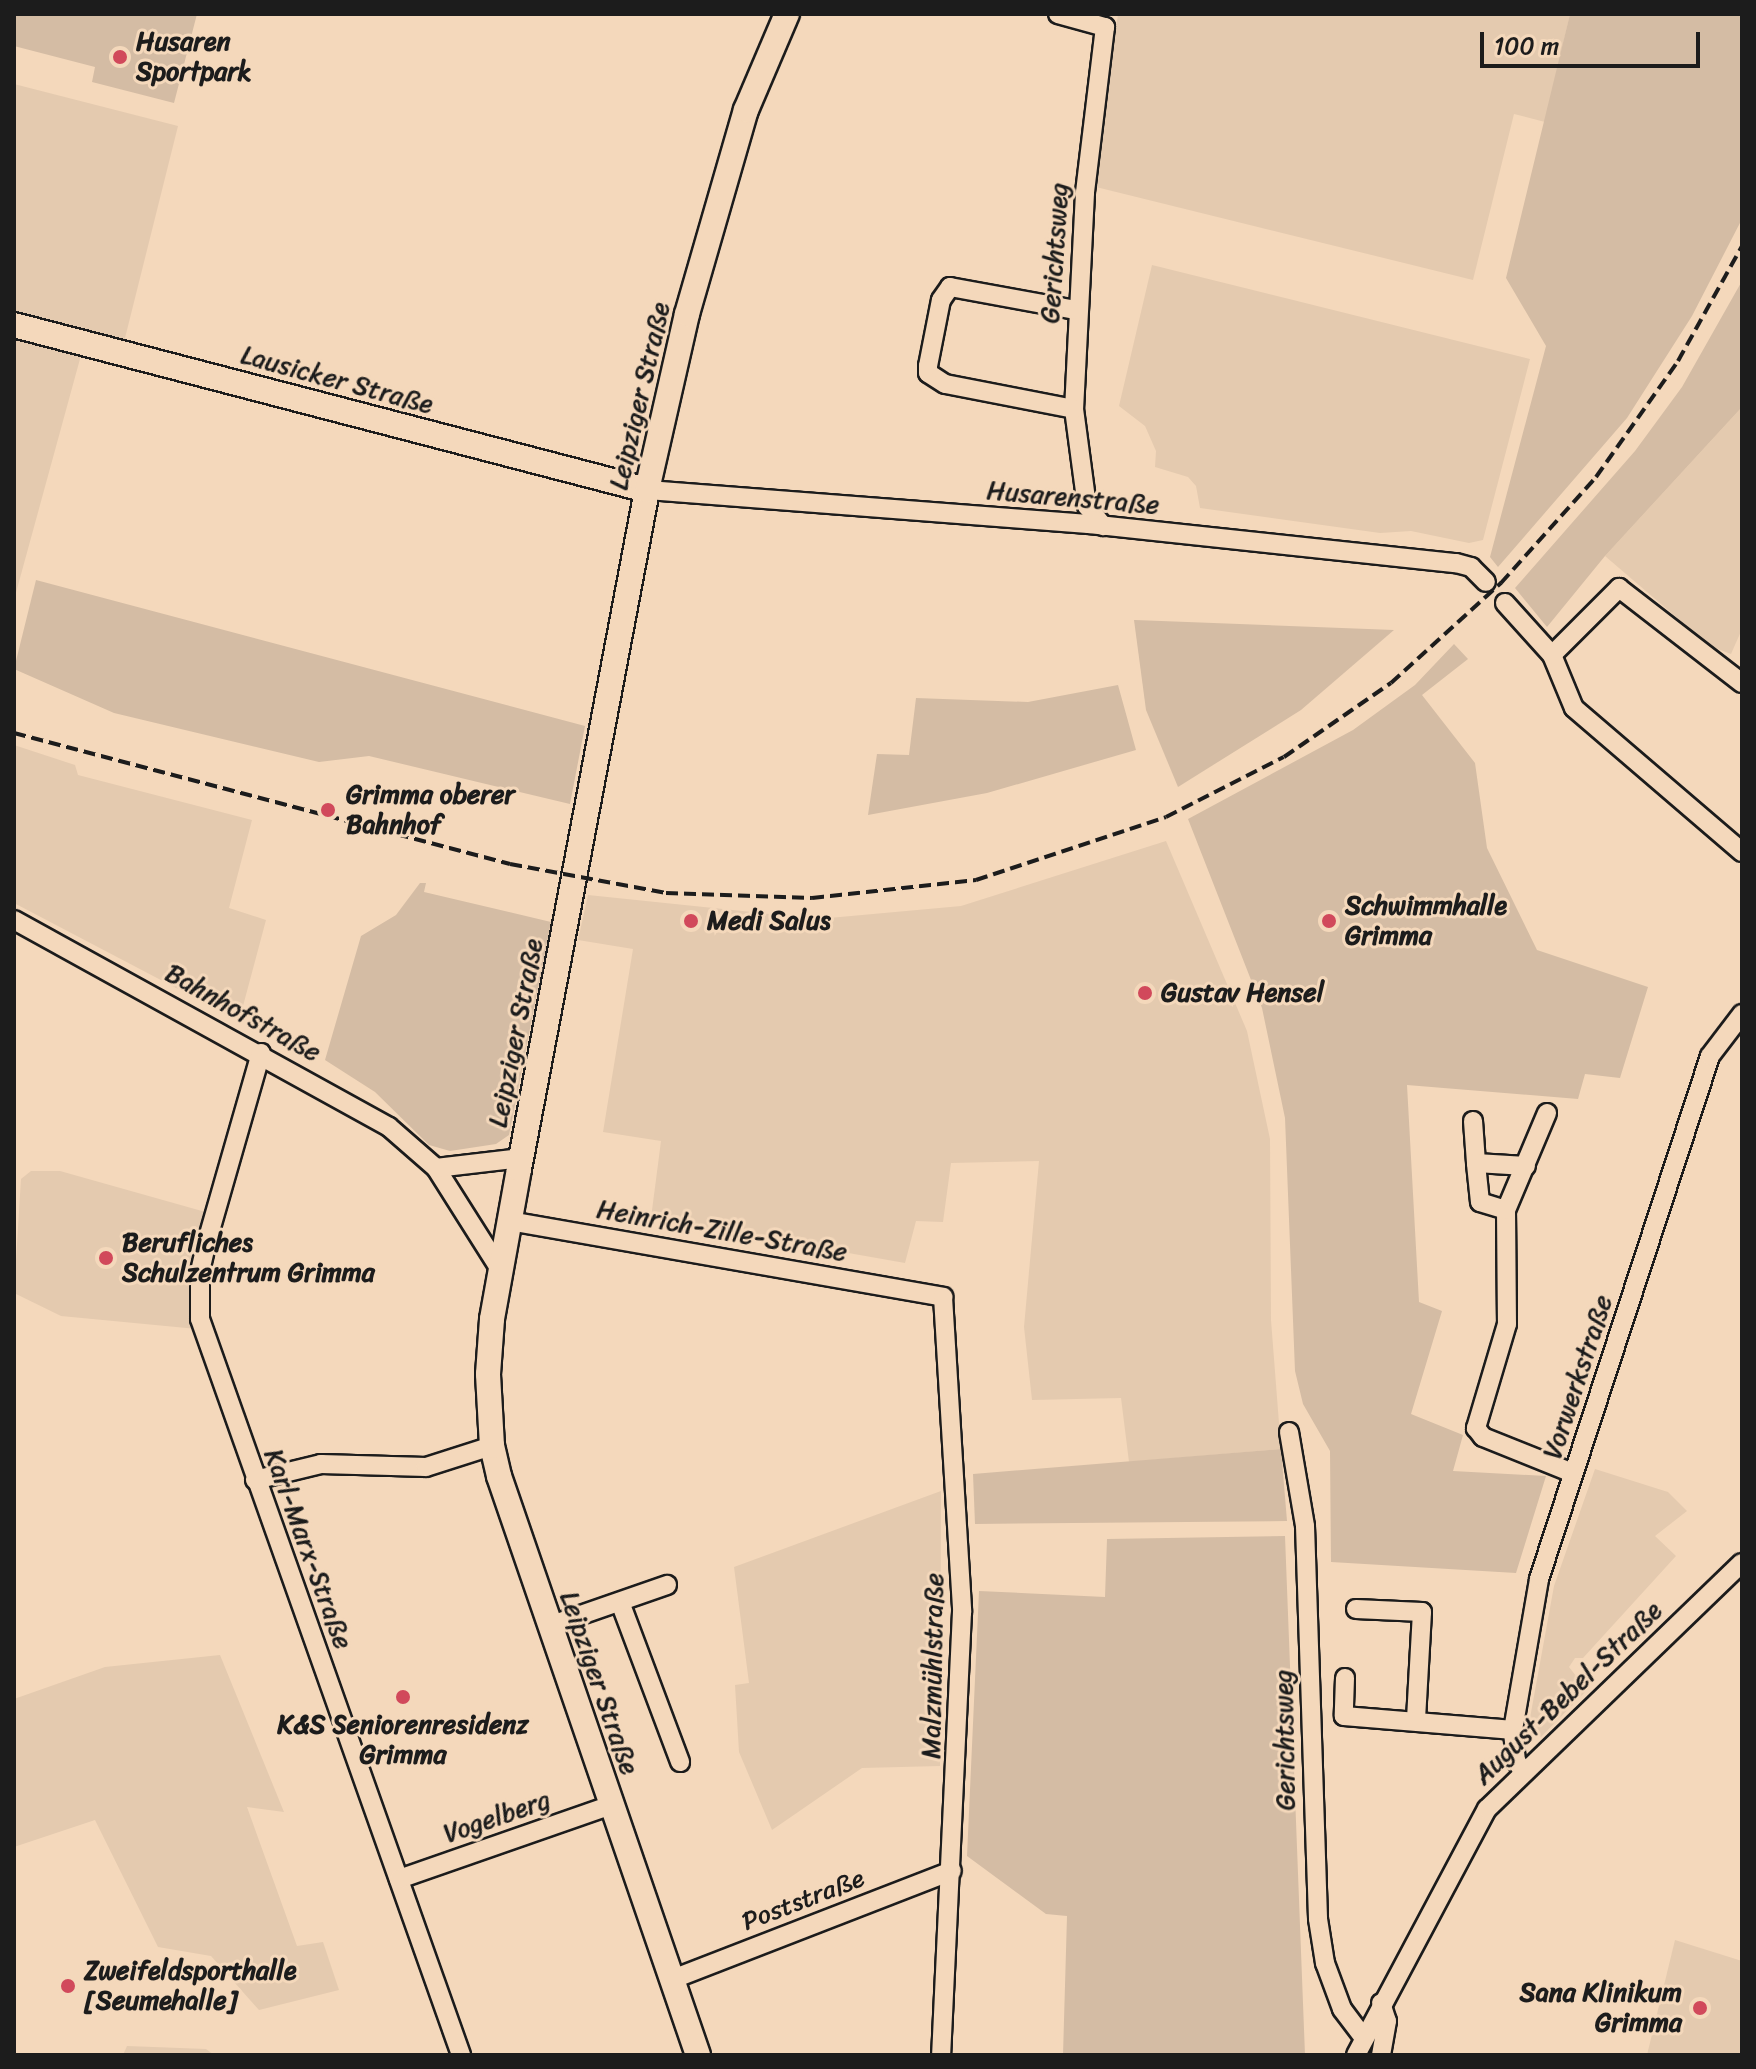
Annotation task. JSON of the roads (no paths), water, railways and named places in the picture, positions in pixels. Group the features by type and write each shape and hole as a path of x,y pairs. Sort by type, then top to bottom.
{"main road":[{"name":"Leipziger Straße","path":"698,2055 549,1626 492,1446 488,1374 509,1221 647,490 687,314 746,110 787,14"},
{"name":"Lausicker Straße","path":"14,325 647,490"}],"street":[{"name":"Gerichtsweg","path":"1058,14 1105,27 1075,310 1074,409 1087,506 1103,526"},
{"path":"1074,409 945,384 928,373 928,366 941,300 950,287 1075,310"},
{"name":"Husarenstraße","path":"647,490 1103,526 1456,563 1471,567 1486,582"},
{"path":"1552,655 1619,588 1742,683"},
{"path":"1505,603 1552,655 1574,708 1742,852"},
{"name":"Bahnhofstraße","path":"14,920 261,1053 389,1127 436,1168 501,1271"},
{"name":"Vorwerkstraße","path":"1523,1771 1516,1761 1513,1730 1539,1579 1710,1056 1742,1014"},
{"name":"Karl-Marx-Straße","path":"261,1053 207,1241 198,1306 255,1480 461,2055"},
{"path":"1547,1113 1506,1210 1507,1324 1476,1428 1483,1437 1573,1473"},
{"path":"1473,1121 1480,1202 1506,1210"},
{"path":"436,1168 521,1158"},
{"path":"1476,1163 1526,1166"},
{"name":"Heinrich-Zille-Straße","path":"509,1221 925,1291"},
{"name":"Malzmühlstraße","path":"925,1291 946,1303 960,1518 962,1612 941,2055"},
{"name":"Gerichtsweg","path":"1289,1432 1305,1526 1318,1919 1325,1963 1342,2009 1363,2037"},
{"path":"255,1480 321,1464 426,1467 492,1446"},
{"name":"August-Bebel-Straße","path":"1356,2055 1487,1809 1523,1771 1738,1572"},
{"path":"549,1626 667,1585"},
{"path":"620,1602 680,1762"},
{"path":"1356,1609 1422,1612 1416,1721"},
{"path":"1345,1678 1344,1716 1513,1730"},
{"name":"Vogelberg","path":"399,1879 611,1805"},
{"name":"Poststraße","path":"673,1979 952,1871"},
{"path":"1381,2003 1387,2021 1381,2055"}],"railway":[{"path":"14,733 510,864 666,893 812,898 976,880 1166,817 1284,757 1391,683 1501,583 1596,477 1678,361 1742,246"}],"place":[{"name":"Husaren Sportpark","path":"120,57"},
{"name":"Grimma oberer Bahnhof","path":"328,810"},
{"name":"Medi Salus","path":"691,921"},
{"name":"Schwimmhalle Grimma","path":"1329,921"},
{"name":"Gustav Hensel","path":"1145,993"},
{"name":"Berufliches Schulzentrum Grimma","path":"106,1258"},
{"name":"K&S Seniorenresidenz Grimma","path":"403,1697"},
{"name":"Zweifeldsporthalle [Seumehalle]","path":"68,1986"},
{"name":"Sana Klinikum Grimma","path":"1700,2008"}]}
